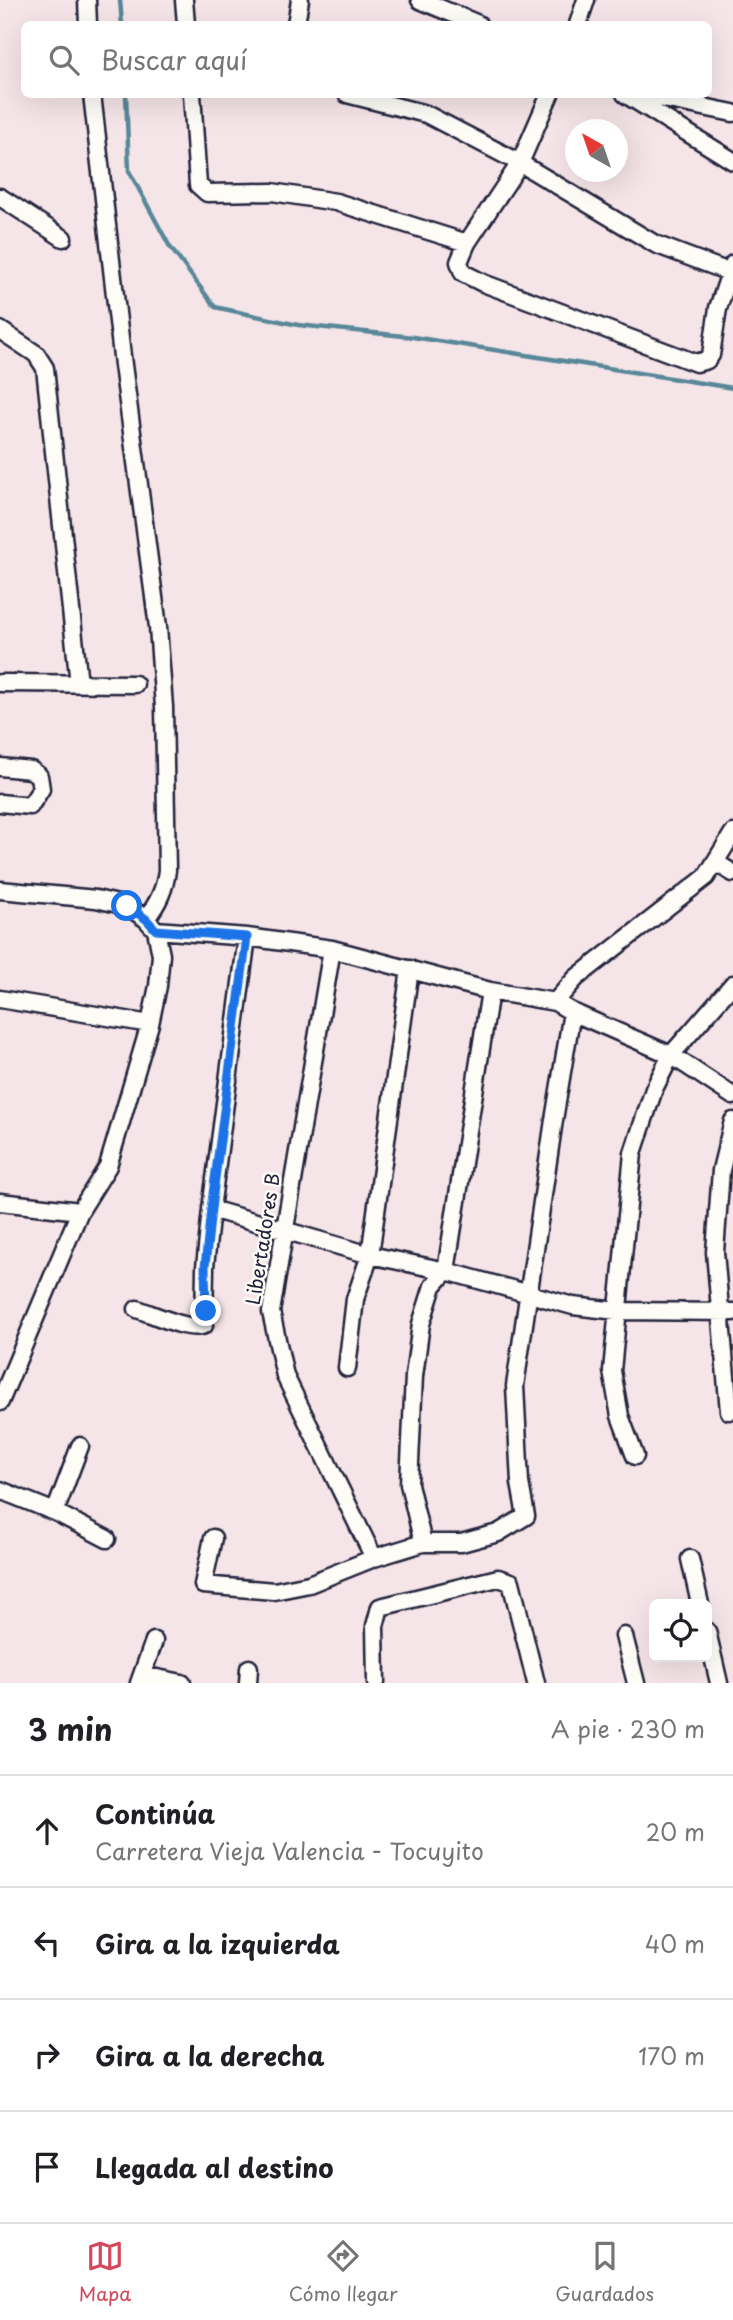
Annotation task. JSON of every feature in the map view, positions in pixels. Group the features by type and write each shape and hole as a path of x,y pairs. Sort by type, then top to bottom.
{"street":[{"path":"87,0 88,21"},
{"path":"184,0 186,21"},
{"path":"296,21 300,0"},
{"path":"420,0 471,21"},
{"path":"579,21 586,0"},
{"path":"0,1402 80,1211 108,1166 150,1024 162,955 151,925 167,870 164,708 153,586 121,352 92,98"},
{"path":"192,98 198,185 201,190 272,192 336,202 467,243"},
{"path":"363,98 426,114 520,163 654,244 731,268 726,309 711,355 702,362 696,363 483,283 463,273 459,262 467,243 520,163 548,98"},
{"path":"631,98 733,161"},
{"path":"659,98 733,113"},
{"path":"0,197 63,239"},
{"path":"0,330 36,354 45,368 79,684"},
{"path":"0,683 135,684"},
{"path":"0,767 31,770 38,776 41,789 30,806 0,803"},
{"path":"555,1002 576,978 706,877 733,833"},
{"path":"715,862 733,873"},
{"path":"0,890 96,899 127,906 151,925 332,949 490,991 555,1002 572,1013 671,1055 733,1096"},
{"path":"138,1309 189,1326 198,1328 204,1325 205,1267 211,1209 247,937"},
{"name":"Libertadores B","path":"332,949 271,1312 285,1376 374,1558"},
{"path":"347,1368 355,1299 370,1255 410,969"},
{"path":"635,1456 620,1416 612,1371 633,1153 654,1090 671,1055 733,984"},
{"path":"423,1543 409,1484 414,1376 421,1324 433,1286 446,1271 490,991"},
{"path":"0,999 150,1024"},
{"path":"213,1538 204,1585 274,1591 309,1584 374,1558 423,1543 461,1543 498,1533 526,1516 520,1483 515,1386 572,1013"},
{"path":"729,1411 726,1312 715,1252 721,1170 733,1121"},
{"path":"0,1202 80,1211"},
{"path":"211,1209 370,1255 446,1271 573,1306 617,1311 726,1312"},
{"path":"55,1512 80,1446"},
{"path":"0,1490 55,1512 107,1539"},
{"path":"690,1559 699,1599"},
{"path":"376,1683 375,1626 380,1607 498,1578 511,1582 536,1683"},
{"path":"624,1636 636,1683"},
{"path":"154,1641 141,1679 182,1683"},
{"path":"712,1653 719,1683"}],"waterway":[{"path":"120,0 122,21"},
{"path":"126,98 129,171 170,247 215,307 298,325 413,337 733,388"}],"route":[{"path":"127,906 156,930 247,937 211,1209 205,1267 206,1311"}]}
